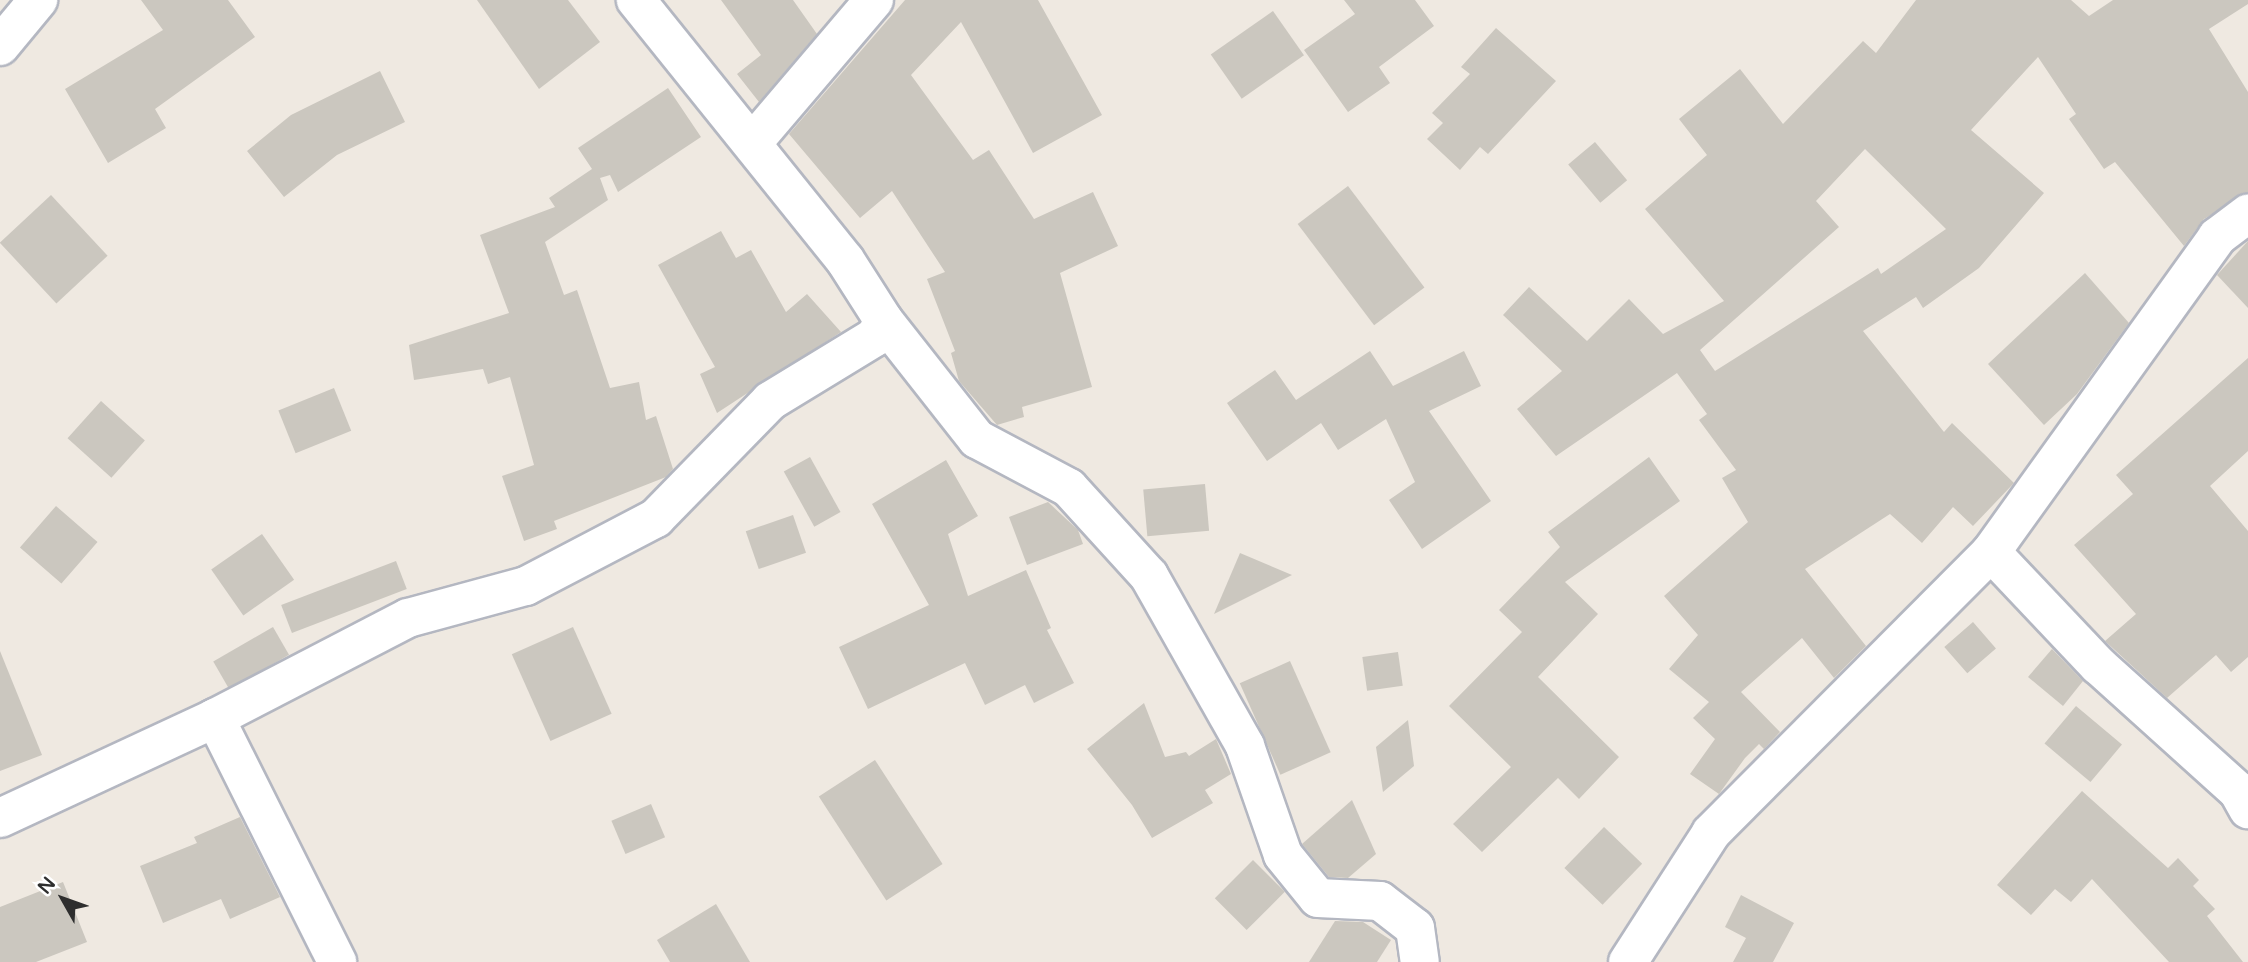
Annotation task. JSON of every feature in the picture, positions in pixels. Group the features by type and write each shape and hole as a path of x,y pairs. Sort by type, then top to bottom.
{"street":[{"path":"0,46 38,0"},
{"path":"636,0 754,141 845,260 884,321 977,439 1069,488 1149,576 1245,746 1283,855 1318,898 1380,901 1415,928 1420,962"},
{"path":"754,141 874,0"},
{"path":"1628,962 1711,833 1991,552 2217,237 2248,214"},
{"path":"0,818 215,718 408,618 526,586 656,518 770,401 875,337 884,321"},
{"path":"1991,552 2098,666 2238,791 2248,809"},
{"path":"215,718 337,962"}],"building":[{"path":"141,0 228,0 255,37 155,109 166,128 108,163 65,89 163,30"},
{"path":"477,0 568,0 600,42 539,89"},
{"path":"721,0 793,0 817,34 759,102 737,74 761,55"},
{"path":"905,0 1038,0 1102,115 1033,153 961,22 911,75 973,160 989,150 1034,219 1093,192 1118,246 1060,273 1092,387 1022,407 1024,417 997,425 959,381 951,353 955,351 927,279 945,272 892,191 860,218 789,134"},
{"path":"1344,0 1415,0 1434,26 1379,67 1390,83 1348,112 1304,50 1355,14"},
{"path":"1916,0 2071,0 2089,16 2113,0 2248,0 2248,4 2209,29 2248,92 2248,193 2204,219 2184,246 2115,162 2104,169 2069,119 2076,114 2038,57 1971,130 2044,193 1979,268 1923,308 1916,297 1863,331 1944,432 1952,423 2014,483 1973,526 1953,507 1922,543 1890,514 1805,569 1866,646 1834,678 1802,638 1741,692 1780,732 1764,749 1759,744 1745,758 1719,794 1690,774 1715,739 1693,718 1709,702 1669,669 1698,635 1664,596 1748,522 1722,478 1736,470 1699,420 1707,414 1677,373 1556,456 1517,409 1562,371 1503,315 1529,287 1587,341 1629,299 1663,334 1724,301 1645,209 1707,155 1679,119 1740,69 1783,124 1863,41 1876,53","holes":["1865,149 1946,229 1881,274 1878,268 1715,371 1700,350 1839,227 1816,201"]},
{"path":"1273,11 1304,55 1242,99 1211,55"},
{"path":"1496,28 1556,81 1488,154 1480,147 1460,170 1427,139 1443,123 1432,113 1470,74 1461,67"},
{"path":"380,71 405,122 337,155 284,197 247,151 291,115"},
{"path":"668,88 701,137 618,192 610,175 600,178 608,200 545,242 564,295 577,290 610,388 639,382 646,420 656,416 673,469 666,477 554,521 557,529 524,541 502,476 534,465 510,377 488,384 483,369 414,380 409,345 509,313 480,235 555,207 549,198 592,169 578,148"},
{"path":"1595,142 1627,180 1600,203 1568,164"},
{"path":"1348,186 1424,287 1374,325 1298,224"},
{"path":"51,195 108,256 56,303 0,243"},
{"path":"721,231 736,258 751,250 786,312 807,294 841,332 717,413 700,374 715,367 658,265"},
{"path":"2248,241 2248,308 2217,275"},
{"path":"2085,273 2129,323 2077,394 2044,425 1988,364"},
{"path":"1370,351 1393,386 1464,351 1481,386 1429,411 1491,501 1422,549 1389,500 1415,482 1386,419 1338,450 1321,423 1267,461 1227,403 1275,370 1296,400"},
{"path":"2248,358 2248,451 2210,486 2248,531 2248,657 2231,672 2216,655 2167,698 2105,641 2136,614 2074,545 2133,494 2116,475"},
{"path":"334,388 351,431 296,453 278,410"},
{"path":"101,401 145,440 111,478 68,438"},
{"path":"810,457 841,512 814,527 784,472"},
{"path":"1649,457 1680,501 1565,582 1598,614 1538,677 1619,757 1579,799 1558,778 1482,852 1453,824 1511,767 1449,706 1522,632 1499,610 1560,547 1548,532"},
{"path":"946,460 978,516 948,534 968,596 1026,570 1051,628 1047,630 1074,683 1034,703 1025,685 985,705 965,663 868,709 839,647 929,605 872,504"},
{"path":"1205,484 1209,531 1147,536 1143,489"},
{"path":"1048,502 1078,530 1083,544 1027,565 1009,517"},
{"path":"56,506 98,542 61,584 20,548"},
{"path":"793,515 806,553 759,569 746,531"},
{"path":"262,534 294,580 243,615 211,570"},
{"path":"1240,553 1292,575 1214,614"},
{"path":"396,561 407,589 292,633 281,605"},
{"path":"1973,622 1996,648 1967,673 1944,647"},
{"path":"273,627 289,655 229,689 213,662"},
{"path":"573,627 612,714 550,741 512,654"},
{"path":"2052,649 2083,681 2063,706 2028,677"},
{"path":"0,651 42,755 0,771"},
{"path":"1398,652 1403,686 1367,691 1362,657"},
{"path":"1290,661 1331,752 1280,775 1240,683"},
{"path":"1144,703 1165,757 1186,752 1189,756 1216,739 1231,774 1205,790 1213,803 1152,838 1132,805 1087,749"},
{"path":"2076,706 2122,745 2090,782 2045,744"},
{"path":"1408,720 1414,766 1383,792 1376,747"},
{"path":"875,760 943,864 886,900 819,796"},
{"path":"2082,791 2168,868 2178,858 2199,880 2193,886 2215,909 2207,916 2243,962 2169,962 2092,879 2071,902 2055,889 2031,915 1997,885"},
{"path":"1352,800 1376,854 1348,878 1329,877 1302,844"},
{"path":"651,804 665,837 625,854 611,821"},
{"path":"240,817 280,897 230,919 221,899 163,923 140,866 197,843 194,837"},
{"path":"1604,827 1642,864 1603,905 1564,868"},
{"path":"1253,860 1285,892 1247,930 1215,898"},
{"path":"63,882 87,942 36,962 0,962 0,907"},
{"path":"1741,895 1794,923 1773,962 1733,962 1746,938 1725,927"},
{"path":"716,904 750,962 670,962 657,940"},
{"path":"1335,921 1363,922 1391,940 1377,962 1309,962"}]}
